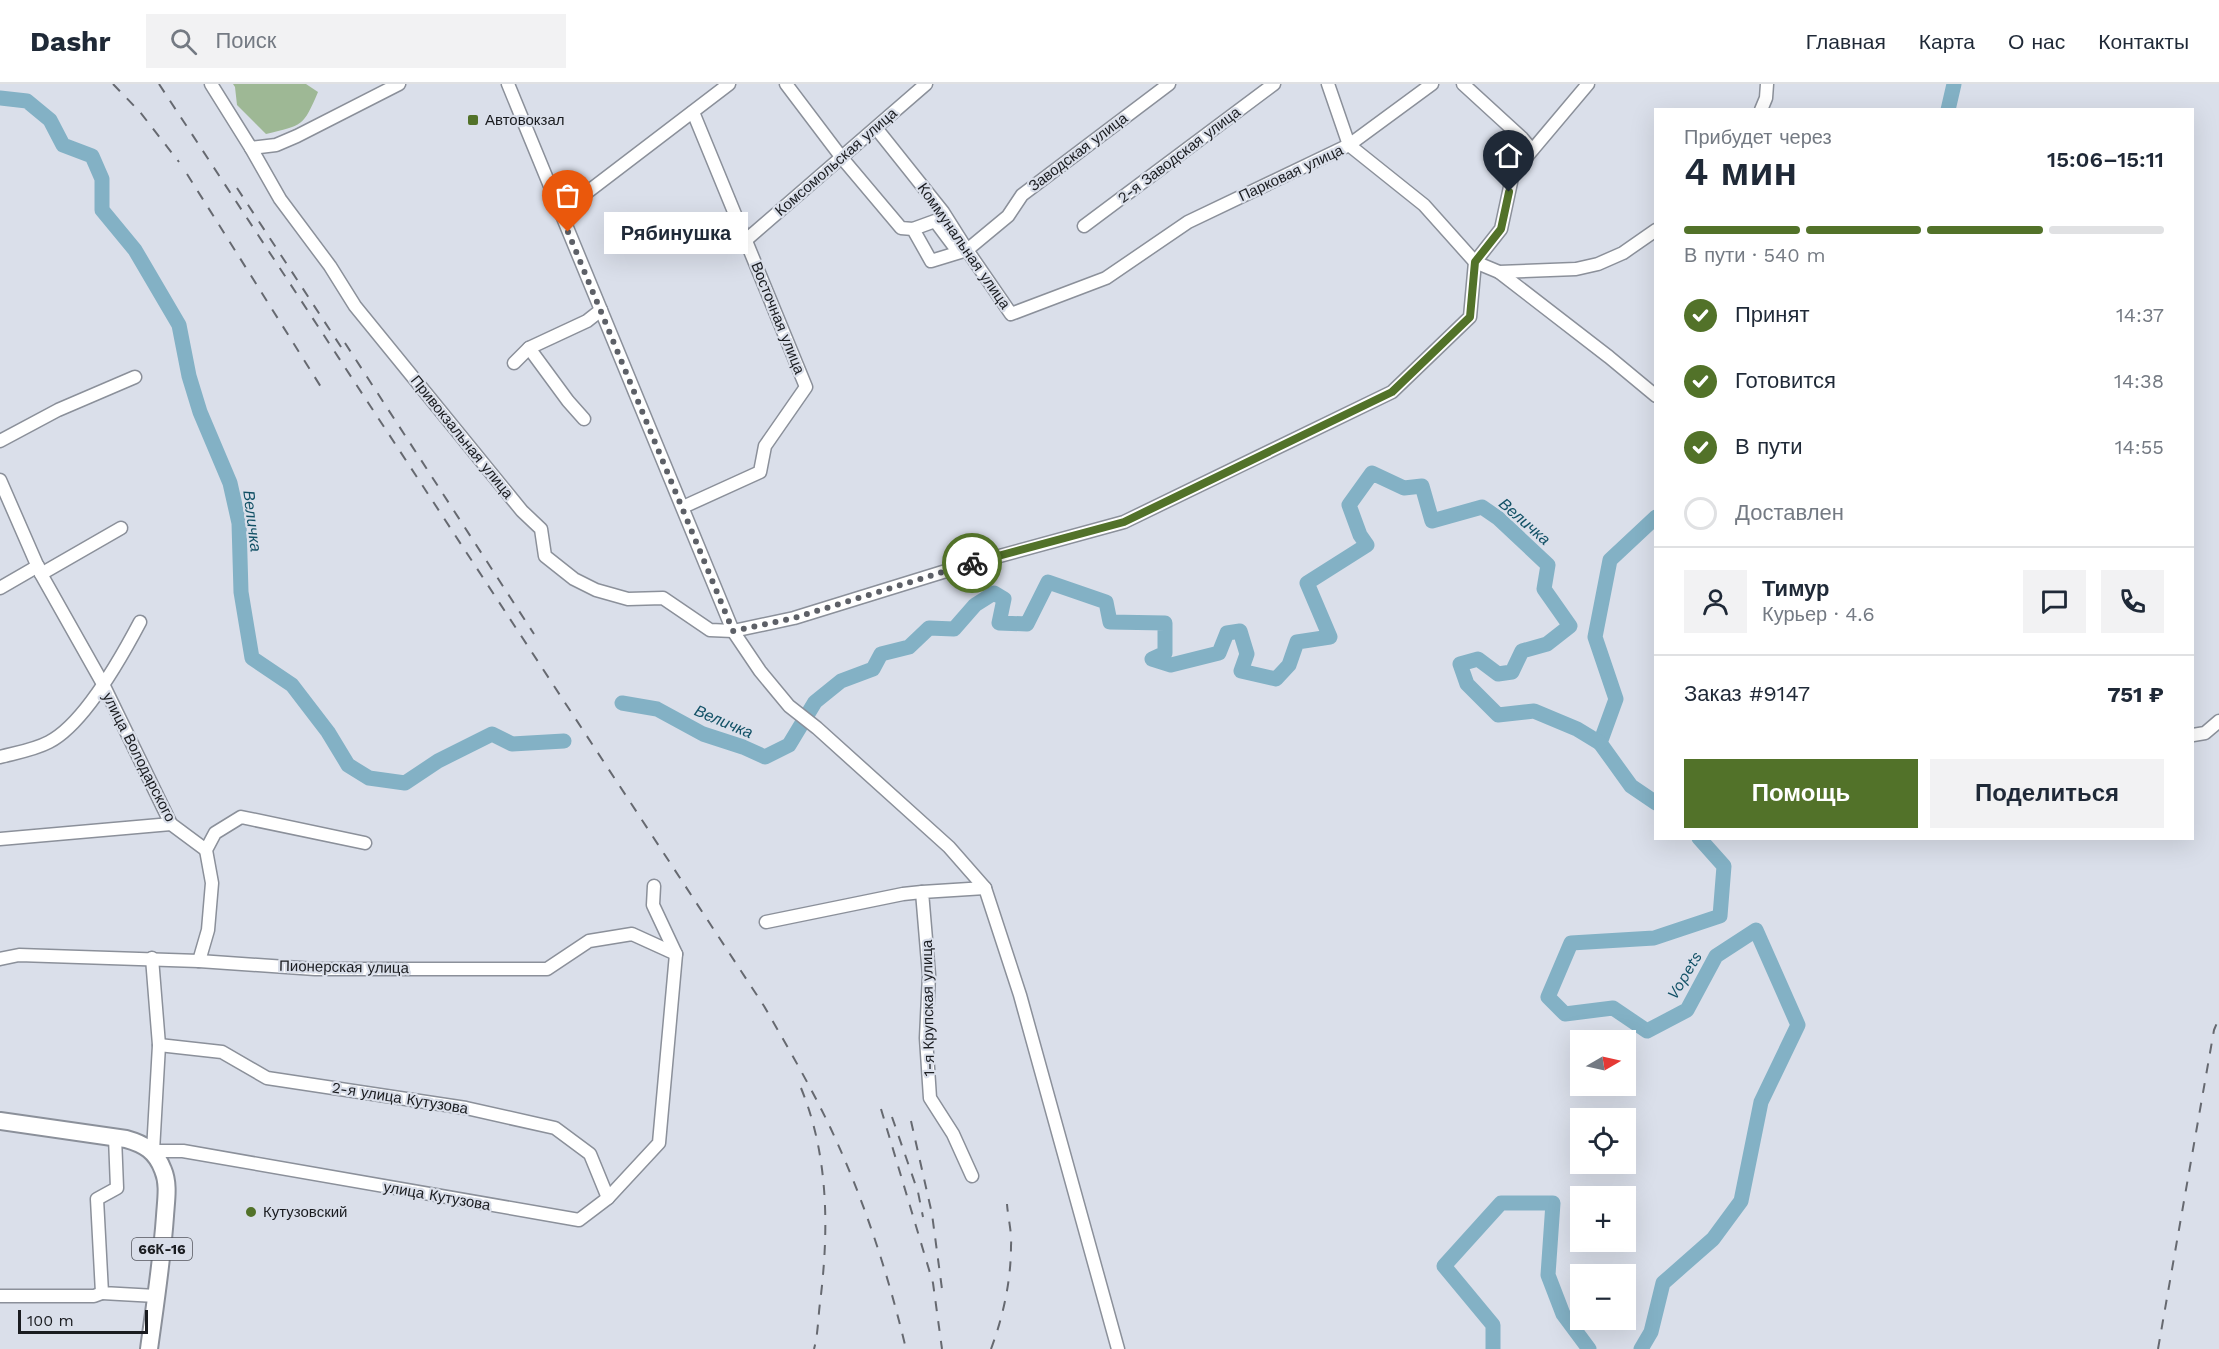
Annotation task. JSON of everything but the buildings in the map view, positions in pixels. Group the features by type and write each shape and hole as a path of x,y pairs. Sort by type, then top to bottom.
{"main road":[{"name":"улица Кутузова","path":"0,1121 115,1137 142,1144 153,1151"},
{"name":"66К-16","path":"149,1349 167,1184 163,1169 153,1151"}],"street":[{"name":"Привокзальная улица","path":"211,84 252,148 280,199 330,266 355,306 522,511 541,529 545,556 574,579 596,590 628,599 663,598 710,630 733,631"},
{"path":"252,148 276,145 297,136 399,84"},
{"path":"508,84 733,631 760,671 789,706 818,728 949,848 985,888 1020,995 1118,1349"},
{"path":"560,213 729,84"},
{"path":"786,84 842,158 901,228 912,229 935,222 953,245 967,250"},
{"name":"Комсомольская улица","path":"746,240 927,84"},
{"name":"Заводская улица","path":"967,250 1008,216 1022,195 1168,84"},
{"name":"2-я Заводская улица","path":"1084,226 1274,84"},
{"path":"1328,84 1349,145 1432,84"},
{"path":"1463,84 1532,150"},
{"path":"733,631 794,618 960,567 1124,522 1392,392 1470,317 1475,262 1501,229 1514,173 1587,84"},
{"path":"1762,108 1766,98 1767,84"},
{"name":"Восточная улица","path":"682,507 760,472 765,446 806,387 693,112"},
{"name":"Коммунальная улица","path":"876,128 943,212 1011,314 1106,278"},
{"name":"Парковая улица","path":"1106,278 1188,222 1349,145 1424,205 1475,262 1499,272 1576,269 1598,264 1623,253 1654,231"},
{"path":"912,229 931,261 967,250"},
{"path":"1499,272 1654,394"},
{"path":"514,363 529,348 587,321 601,310"},
{"path":"529,348 584,419"},
{"path":"0,441 58,410 135,378"},
{"name":"улица Володарского","path":"0,480 40,570 103,684 171,825 206,850"},
{"path":"0,588 121,528"},
{"name":"улица Володарского","path":"0,757 49,742 75,722 122,657 140,622"},
{"path":"2194,735 2205,733 2219,721"},
{"path":"200,960 208,930 212,883 206,850 215,833 241,817 365,843"},
{"path":"0,839 171,825"},
{"path":"654,886 653,905 676,954"},
{"path":"766,922 903,894 985,888"},
{"name":"1-я Крупская улица","path":"922,892 929,975 926,1038 930,1098 953,1134 972,1176"},
{"name":"Пионерская улица","path":"0,959 19,956 152,958 315,969 547,969 589,941 632,934 676,954"},
{"name":"улица Кутузова","path":"153,1151 183,1151 579,1220 608,1198 659,1143 676,954"},
{"path":"152,958 159,1045 153,1151"},
{"name":"2-я улица Кутузова","path":"159,1045 222,1052 267,1078 466,1107 555,1128 590,1154 608,1198"},
{"path":"102,1293 97,1199 117,1188 115,1137"},
{"path":"0,1296 94,1296 102,1293 156,1296"}],"green space":[{"path":"233,84 306,84 318,92 309,112 300,123 288,129 266,134 237,105"}],"waterway":[{"name":"Vopets","path":"1948,108 1954,84"},
{"name":"Величка","path":"0,98 27,101 50,120 63,145 92,156 102,179 102,210 135,250 179,325 189,376 200,412 230,483 239,523 241,592 252,658 292,685 328,732 348,765 369,778 405,783 438,761 492,734 512,744 564,741"},
{"name":"Величка","path":"622,703 657,709 703,734 765,757 789,745 815,702 841,681 873,669 881,654 909,647 929,628 954,629 975,605 994,593 1004,599 999,623 1027,624 1048,582 1106,602 1110,622 1165,623 1165,653 1152,659 1171,665 1219,653 1227,633 1240,631 1247,654 1241,671 1276,679 1289,665 1297,642 1330,637 1307,583 1367,545 1360,535 1349,505 1372,473 1404,488 1422,486 1432,521 1482,507 1498,518 1548,565 1544,589 1570,626 1547,644 1522,651 1512,672 1498,674 1478,659 1460,664 1467,684 1498,715 1534,711 1577,729 1600,743"},
{"name":"Vopets","path":"1654,519 1610,560 1595,637 1616,699 1600,743 1631,786 1654,802"},
{"name":"Vopets","path":"1641,1349 1651,1332 1663,1283 1713,1239 1741,1201 1761,1102 1798,1025 1756,930 1716,956 1687,1010 1647,1031 1613,1008 1565,1014 1548,997 1571,943 1654,938 1720,916 1724,866 1701,840"},
{"name":"Vopets","path":"1493,1349 1493,1325 1444,1266 1501,1203 1553,1203 1548,1275 1563,1314 1589,1349"}],"railway":[{"path":"113,84 140,112 179,162"},
{"path":"159,84 764,1006 822,1111 842,1154 883,1264 906,1349"},
{"path":"187,174 321,387"},
{"path":"237,188 345,353"},
{"path":"345,343 534,634"},
{"path":"2158,1349 2214,1030 2219,1018"},
{"path":"801,1088 817,1140 824,1194 825,1249 814,1349"},
{"path":"881,1109 933,1283 942,1349"},
{"path":"892,1117 918,1192 923,1217"},
{"path":"911,1121 932,1214 942,1289"},
{"path":"991,1349 1003,1312 1010,1272 1011,1241 1007,1204"}],"way so far":[{"path":"568,232 733,631 794,618 972,563"}],"place":[{"name":"Автовокзал","path":"473,120"},
{"name":"Рябинушка","path":"568,232"},
{"name":"Кутузовский","path":"251,1212"}],"route":[{"path":"972,563 1124,522 1392,392 1470,317 1475,262 1501,229 1509,192"}]}
